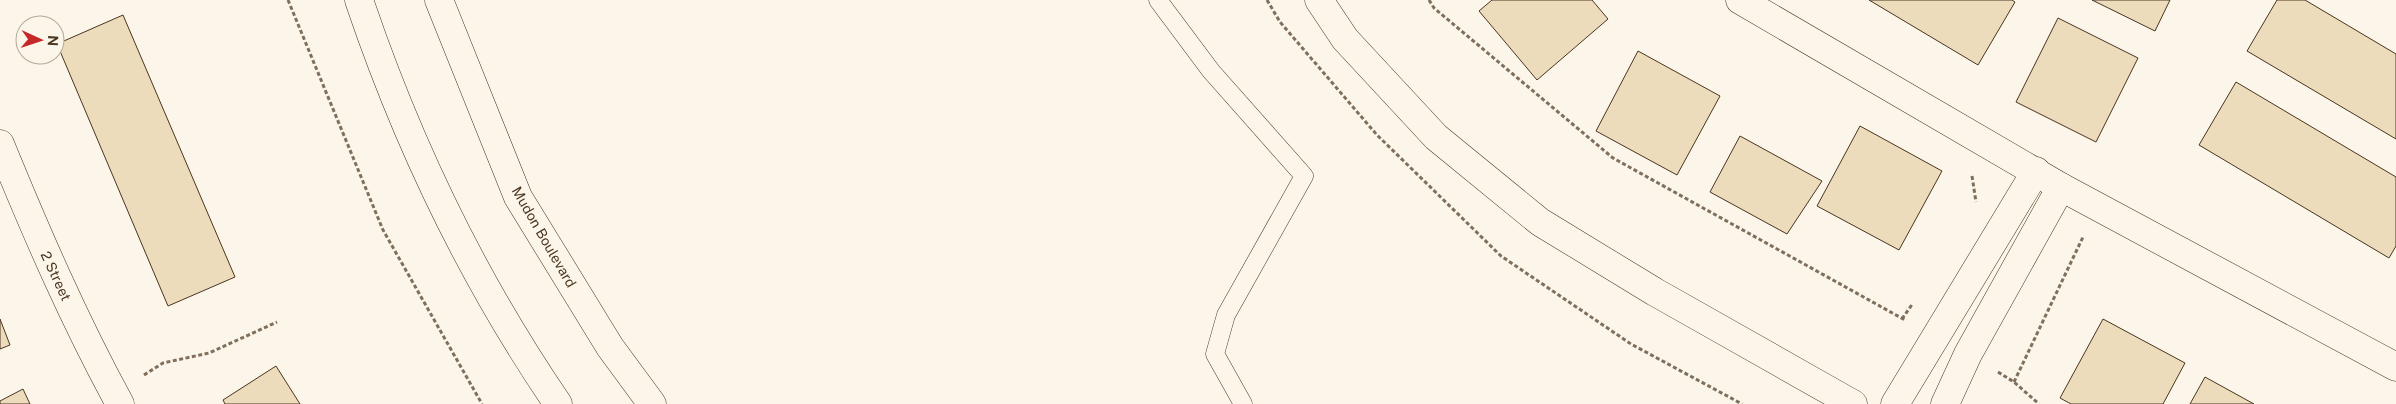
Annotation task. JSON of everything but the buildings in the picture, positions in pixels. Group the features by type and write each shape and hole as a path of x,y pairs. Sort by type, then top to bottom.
{"street":[{"path":"359,0 377,54 419,154 473,264 535,370 558,404"},
{"name":"Mudon Boulevard","path":"439,0 518,197 610,348 652,404"},
{"path":"1319,0 1345,38 1436,138 1540,222 1655,292 1853,404"},
{"path":"1740,0 2036,171 2060,187 2396,367"},
{"name":"2 Street","path":"0,144 58,280 118,399"},
{"path":"1895,404 2036,171"},
{"path":"1945,404 1968,354 2060,187"}],"lane":[{"path":"1158,0 1211,71 1304,176 1226,316 1215,354 1243,404"}],"path":[{"path":"288,0 383,230 482,404"},
{"path":"1429,0 1434,8 1613,158 1902,319 1914,302"},
{"path":"1966,131 1976,204"},
{"path":"2014,382 2097,207"},
{"path":"118,399 163,363 209,353 277,322"}]}
